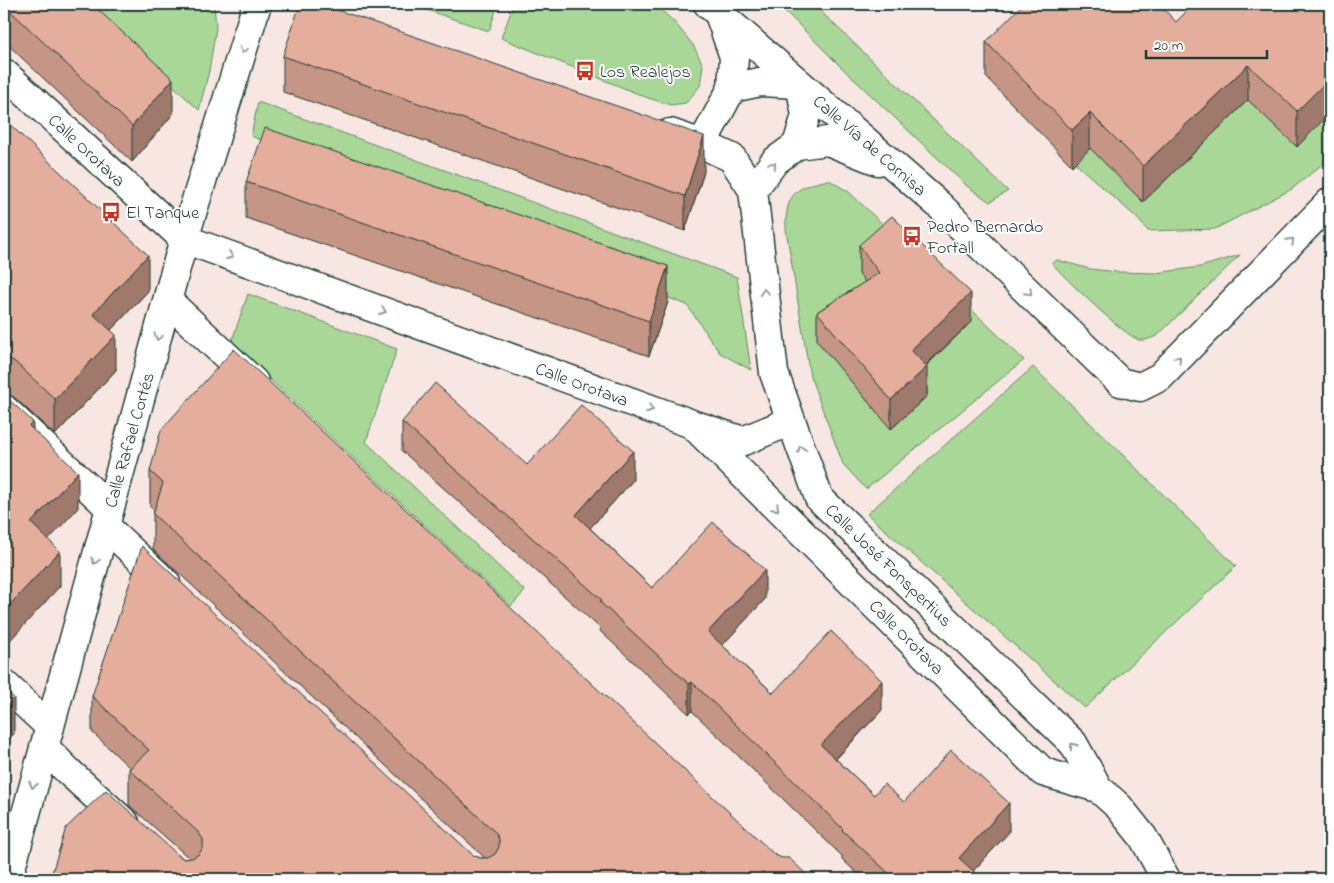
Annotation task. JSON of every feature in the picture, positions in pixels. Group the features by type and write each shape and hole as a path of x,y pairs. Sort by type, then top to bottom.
{"street":[{"name":"Calle Rafael Cortés","path":"8,879 184,239 257,4"},
{"name":"Calle Vía de Cornisa","path":"714,10 938,204 1120,382 1140,387 1160,378 1330,202"},
{"path":"649,126 702,144 732,88 734,57 714,10"},
{"name":"Calle Orotava","path":"4,73 184,239 692,424 1043,772 1098,788"},
{"path":"732,88 760,82 800,84 806,115 797,145"},
{"path":"753,190 775,161 797,145 828,141 898,169"},
{"name":"Calle José Fonspertius","path":"702,144 732,158 753,190 774,373 819,498 1073,743 1098,788 1119,807 1143,837 1166,879"},
{"path":"168,301 270,396"},
{"path":"4,409 185,600"},
{"path":"692,424 743,441 791,421"},
{"path":"4,684 47,737 69,772 146,842"}],"green space":[{"path":"85,4 214,4 216,28 209,71 199,110"},
{"path":"409,4 498,4 489,31"},
{"path":"514,4 655,4 675,23 693,45 703,65 700,86 686,103 671,105 648,98 501,38"},
{"path":"778,4 813,4 1008,191 990,202 967,186 839,65"},
{"path":"1227,4 1330,4 1330,158 1292,189 1215,229 1148,231 1136,217 1076,164"},
{"path":"258,102 737,277 751,370 720,353 687,305 251,136"},
{"path":"829,180 849,192 1024,360 866,489 843,464 810,376 786,229 788,207 795,193 809,185"},
{"path":"1240,255 1157,336 1141,340 1132,336 1108,317 1052,263 1057,260 1090,269 1156,273 1200,267"},
{"path":"248,294 397,349 366,442 525,591 511,606 231,343"},
{"path":"1033,367 1236,566 1085,708 867,514"}],"building":[{"path":"4,4 92,4 173,79 132,126"},
{"path":"300,4 320,4 704,136 685,196 283,56"},
{"path":"1023,4 1159,4 1176,22 1194,4 1330,4 1330,78 1297,111 1248,65 1143,166 1090,113 1072,130 986,42"},
{"path":"4,119 148,255 93,314 116,335 55,399 15,362 8,358 4,359"},
{"path":"265,128 668,266 649,321 246,182"},
{"path":"892,216 971,293 911,350 927,367 891,400 817,312 879,273 859,245"},
{"path":"234,349 775,855 789,858 811,879 50,879 66,828 106,790 184,859 192,858 199,854 203,847 203,839 198,832 129,769 149,750 92,696 142,546 473,855 480,858 488,858 495,854 499,847 499,839 495,832 153,514 163,483 150,471 161,430"},
{"path":"435,383 527,465 581,405 633,451 576,515 652,588 713,522 765,570 708,632 773,693 831,631 882,681 821,745 874,795 884,784 904,802 951,750 1009,803 959,858 982,879 895,879 842,830 692,682 689,684 600,602 602,600 402,422"},
{"path":"4,395 33,422 29,426 78,472 31,523 60,551 4,611"},
{"path":"4,689 14,698 4,708"}],"place":[{"name":"Los Realejos","path":"585,71"},
{"name":"El Tanque","path":"111,212"},
{"name":"Pedro Bernardo Fortall","path":"912,236"}]}
